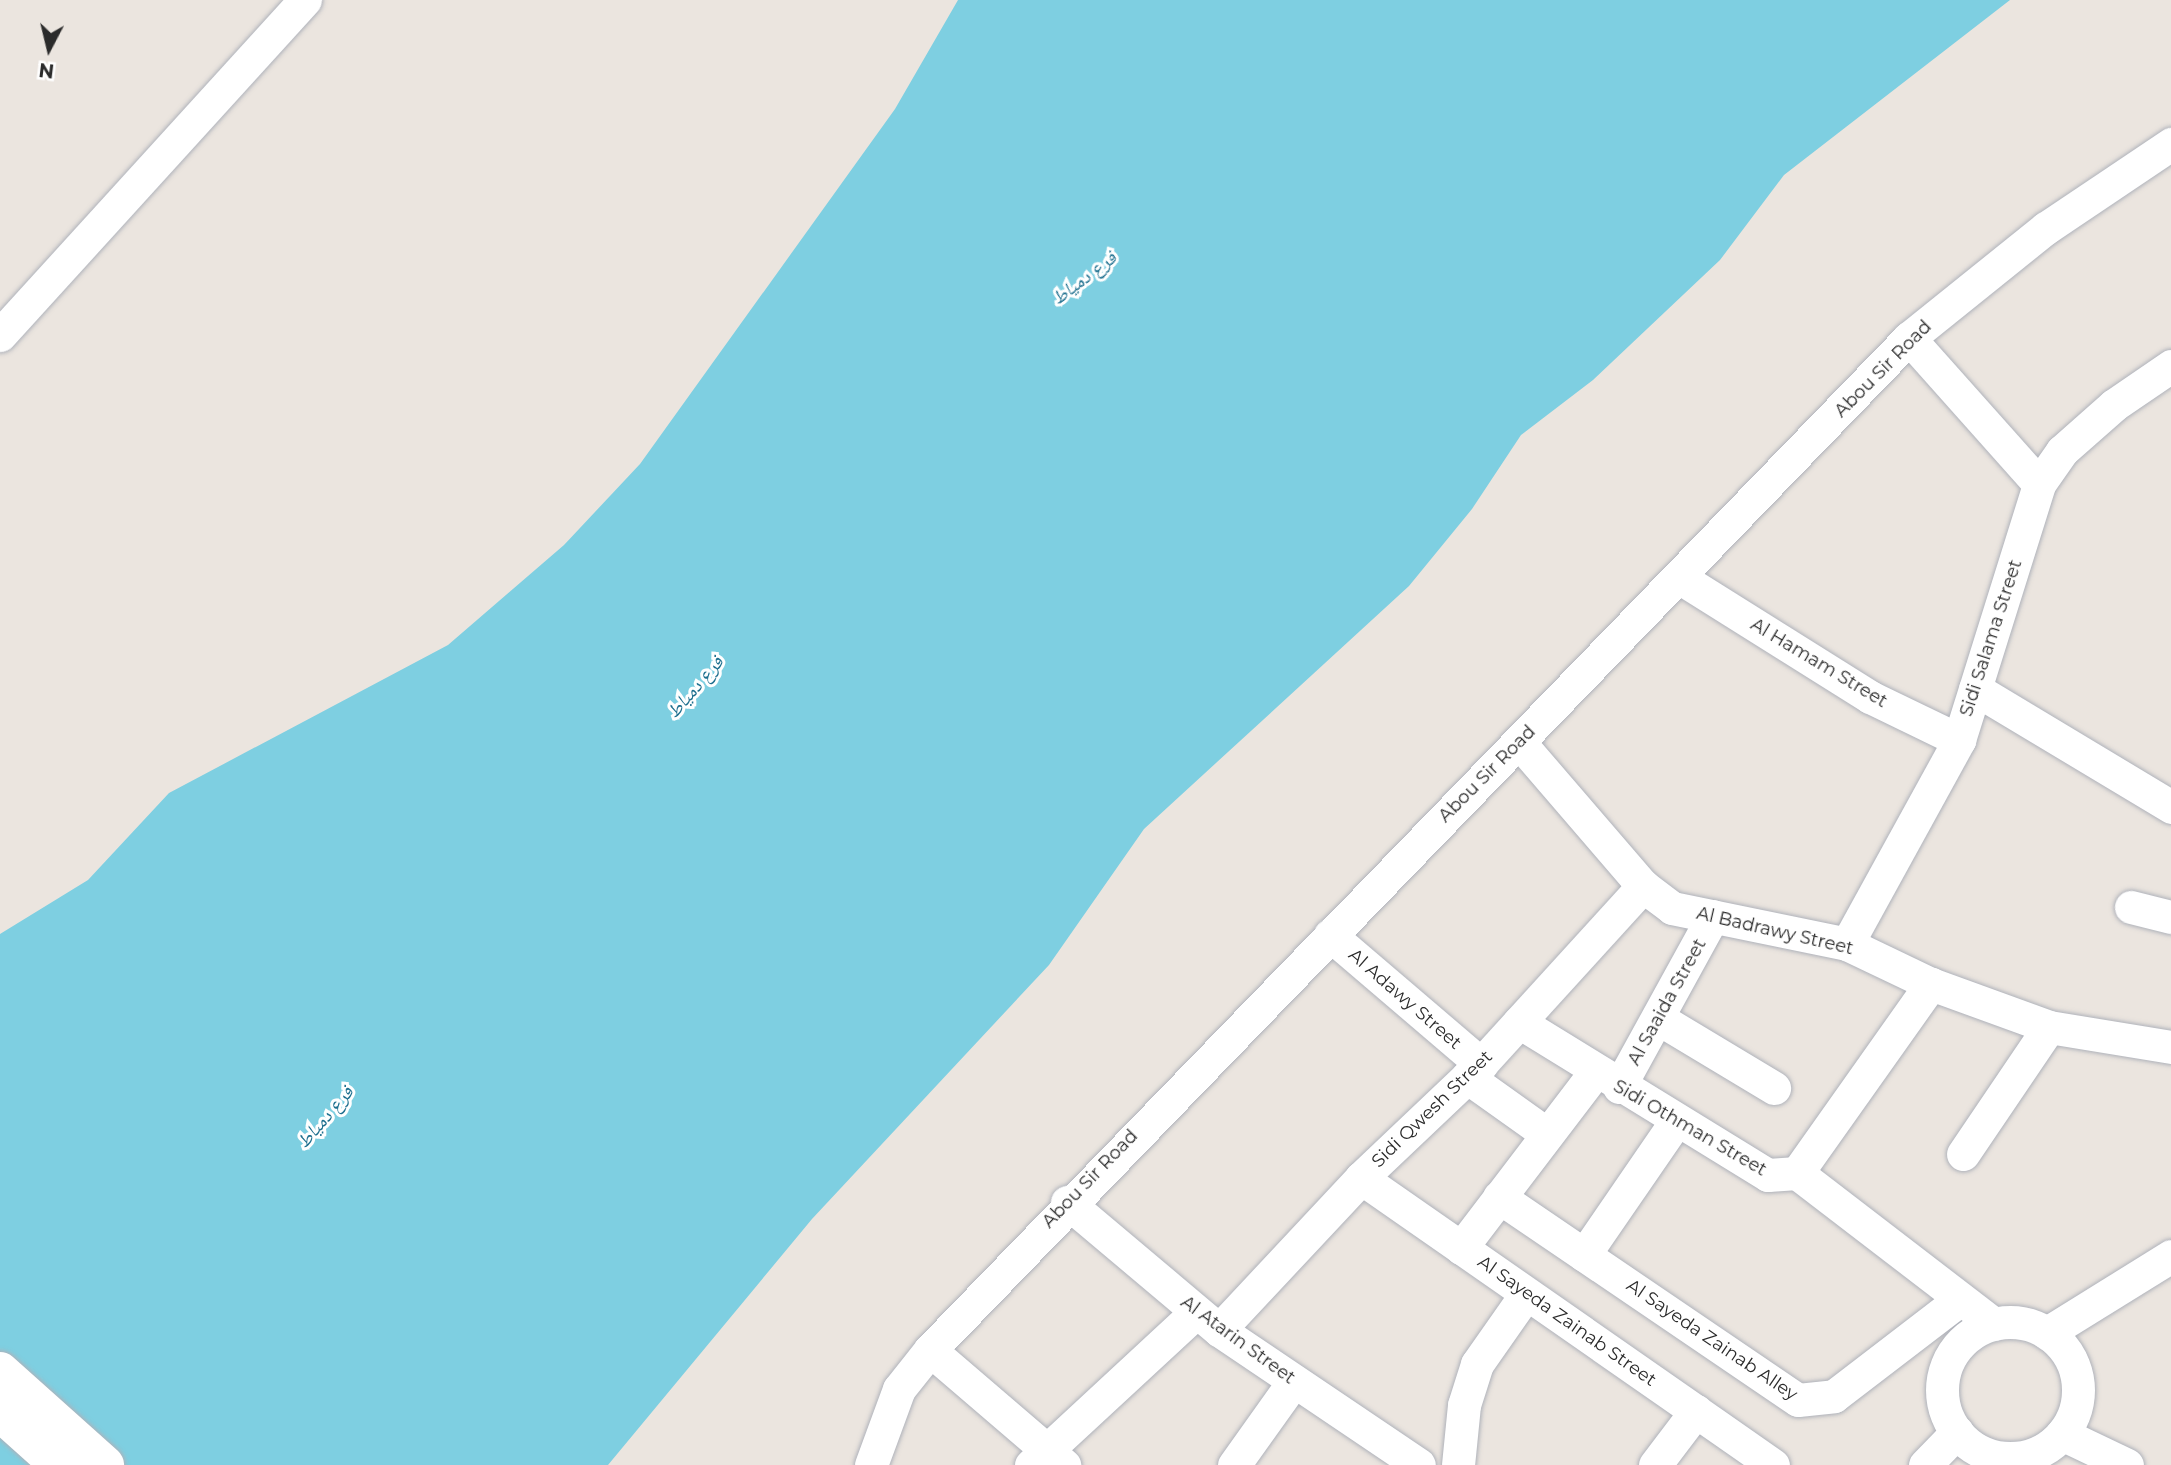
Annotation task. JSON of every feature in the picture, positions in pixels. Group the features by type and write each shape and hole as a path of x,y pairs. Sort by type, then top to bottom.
{"main road":[{"path":"0,1371 105,1465"},
{"path":"0,1412 59,1465"}],"street":[{"path":"0,335 304,0"},
{"name":"Abou Sir Road","path":"871,1465 877,1434 899,1389 930,1350 1067,1202 1682,579 1909,338 2046,228 2171,144"},
{"path":"1909,338 2039,484"},
{"name":"Sidi Salama Street","path":"1847,944 1959,740 2039,484 2062,452 2114,405 2171,366"},
{"name":"Al Hamam Street","path":"1682,579 1870,697 1959,740"},
{"path":"1975,689 2171,807"},
{"name":"Al Badrawy Street","path":"1519,742 1643,886 1672,908 1847,944 1931,984 2049,1027 2171,1047"},
{"name":"Sidi Qwesh Street","path":"1048,1460 1208,1321 1474,1070 1643,886"},
{"path":"2131,907 2171,917"},
{"name":"Al Saaida Street","path":"1461,1248 1547,1134 1607,1080 1661,1020 1713,916"},
{"name":"Al Adawy Street","path":"1330,934 1474,1070 1547,1134"},
{"path":"1931,984 1797,1173 1959,1300 1994,1324"},
{"path":"1661,1020 1774,1088"},
{"name":"Sidi Othman Street","path":"1519,1022 1607,1080 1768,1175 1797,1173"},
{"path":"1963,1154 2049,1027"},
{"path":"1584,1255 1676,1121"},
{"name":"Al Sayeda Zainab Street","path":"1361,1178 1773,1465"},
{"name":"Al Sayeda Zainab Alley","path":"1499,1197 1798,1400 1818,1402 1959,1300"},
{"name":"Al Atarin Street","path":"1067,1202 1208,1321 1419,1465"},
{"path":"2048,1333 2171,1256"},
{"path":"1458,1465 1464,1405 1477,1364 1527,1294"},
{"path":"1994,1324 2031,1325 2048,1333 2062,1346 2077,1381 2078,1400 2062,1434 2038,1451 2009,1458 1989,1455 1957,1432 1942,1401 1946,1368 1964,1340 1994,1324"},
{"path":"930,1350 1048,1460"},
{"path":"1234,1465 1294,1381"},
{"path":"1655,1465 1696,1411"},
{"path":"1925,1465 1957,1432"},
{"path":"2062,1434 2127,1465"}],"water":[{"name":"فرع دمياط","path":"958,0 2010,0 1784,175 1720,260 1593,380 1521,435 1472,509 1409,586 1144,829 1049,965 812,1219 608,1465 0,1465 0,934 88,880 169,793 448,645 564,545 640,464 895,109"}]}
